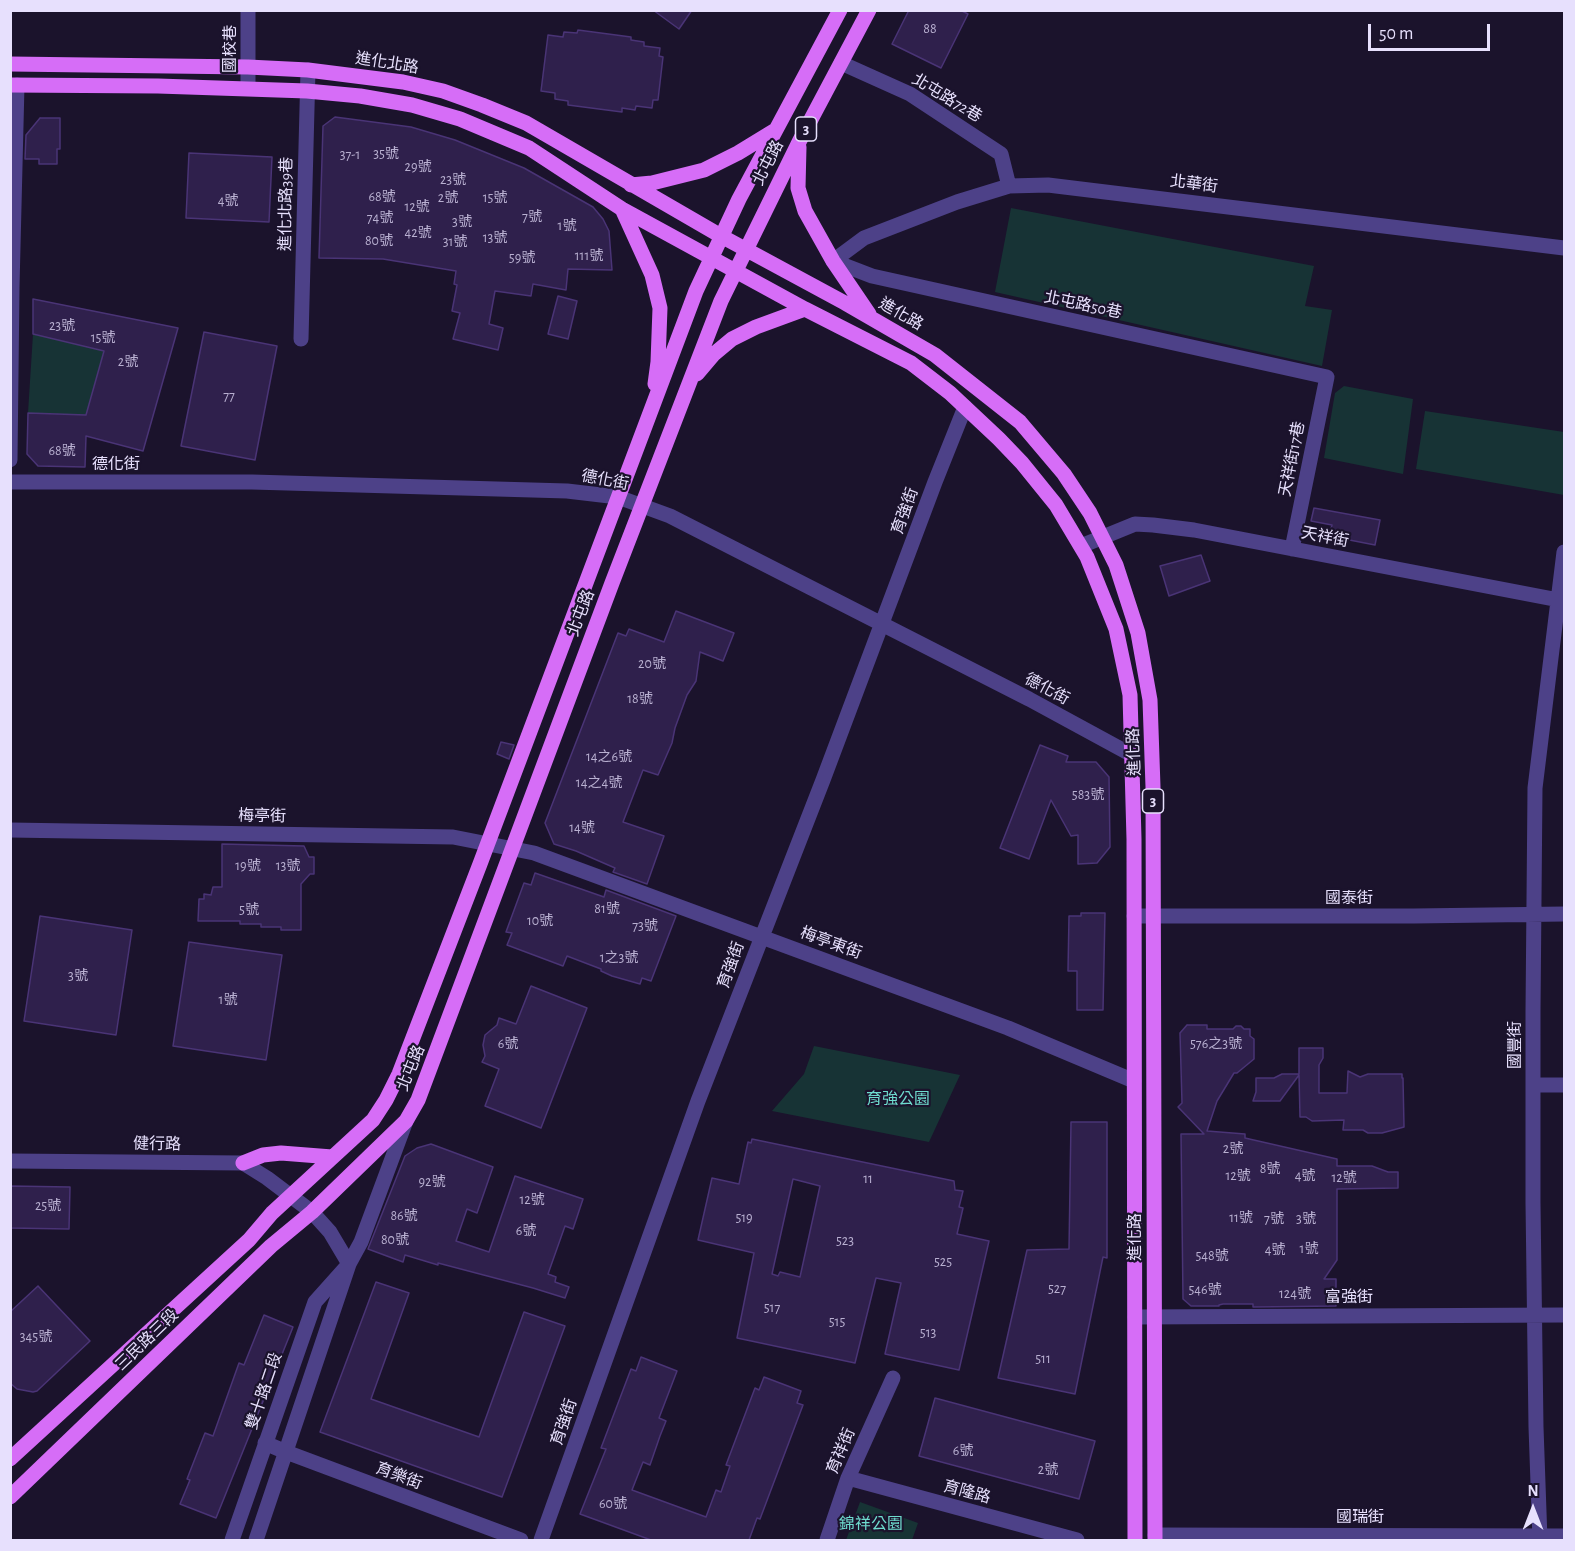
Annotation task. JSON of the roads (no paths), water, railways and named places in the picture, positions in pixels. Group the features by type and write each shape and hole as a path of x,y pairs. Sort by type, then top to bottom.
{"main road":[{"name":"北屯路","path":"292,1196 373,1120 399,1074 711,258 840,10"},
{"name":"北屯路","path":"312,1212 406,1121 418,1100 641,507 734,271 869,10"},
{"name":"進化北路","path":"10,64 308,70 403,82 443,91 526,123 721,236"},
{"path":"14,85 248,88 360,96 412,105 460,119 529,148 622,209 711,258"},
{"path":"631,184 652,183 704,170 738,153 777,129"},
{"path":"799,142 798,188 805,211 833,261 873,319"},
{"path":"622,209 652,275 660,308 658,362 651,414"},
{"name":"進化路","path":"721,236 935,355 1020,422 1064,474 1090,513 1116,564 1138,633 1150,700 1154,916 1155,1538"},
{"name":"進化路","path":"711,258 911,363 965,406 1022,463 1056,505 1081,546 1109,611 1120,646 1130,695 1132,755 1135,1540"},
{"path":"688,386 714,354 732,339 756,327 805,309"},
{"path":"243,1163 263,1155 281,1153 332,1157"},
{"name":"三民路三段","path":"10,1459 249,1240 272,1213 292,1196"},
{"name":"三民路三段","path":"10,1497 271,1246 312,1212"}],"street":[{"name":"國校巷","path":"248,10 248,88"},
{"name":"北屯路72巷","path":"841,63 910,94 1001,154 1009,186"},
{"name":"進化北路39巷","path":"301,339 308,70"},
{"path":"10,460 14,85"},
{"name":"北華街","path":"833,261 864,238 957,202 1009,186 1048,185 1564,248"},
{"name":"北屯路50巷","path":"833,261 872,276 1327,377"},
{"name":"天祥街17巷","path":"1292,549 1327,377"},
{"name":"育強街","path":"541,1540 694,1113 965,406"},
{"name":"德化街","path":"10,482 252,482 567,492 618,497 670,516 1029,699 1132,755"},
{"name":"天祥街","path":"1081,546 1135,524 1153,525 1194,530 1561,601"},
{"name":"國豐街","path":"1540,1538 1536,1426 1533,1085 1535,788 1561,601 1564,552"},
{"name":"梅亭街","path":"10,830 453,837 512,849"},
{"name":"梅亭東街","path":"512,849 542,855 657,900 761,936 1008,1028 1134,1081"},
{"name":"國泰街","path":"1134,916 1564,914"},
{"path":"1533,1085 1564,1085"},
{"name":"雙十路二段","path":"256,1540 349,1264 361,1242 406,1121"},
{"name":"健行路","path":"10,1161 243,1163"},
{"path":"243,1163 312,1212 330,1232 349,1264"},
{"name":"雙十路二段","path":"232,1540 315,1302 349,1264"},
{"name":"富強街","path":"1135,1317 1564,1315"},
{"name":"育祥街","path":"827,1540 848,1478 893,1378"},
{"name":"育樂街","path":"265,1443 521,1540"},
{"name":"育隆路","path":"848,1478 1077,1540"},
{"name":"國瑞街","path":"1155,1538 1540,1538 1564,1536"}],"park label":[{"name":"育強公園","path":"898,1099"},
{"name":"錦祥公園","path":"871,1524"}]}
